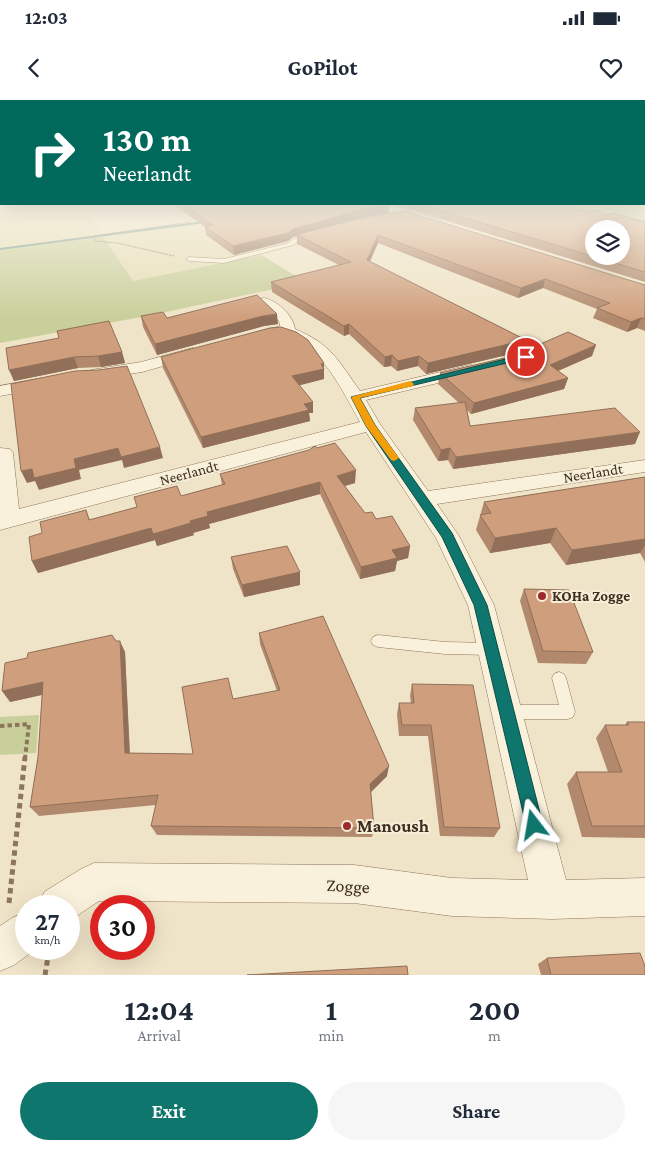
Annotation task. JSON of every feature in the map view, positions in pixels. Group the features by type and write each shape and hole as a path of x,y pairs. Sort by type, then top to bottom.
{"street":[{"path":"264,302 286,319 288,331"},
{"path":"259,334 269,331 288,331 306,339 327,355 355,397 371,426 448,536 481,605 552,900"},
{"path":"0,391 68,377 102,374 142,367 212,348"},
{"path":"355,397 488,366"},
{"name":"Neerlandt","path":"3,453 4,521 371,426"},
{"name":"Neerlandt","path":"423,499 645,466"},
{"name":"Zogge","path":"74,895 94,882 354,884 452,897 552,900 645,897"}],"lane":[{"path":"189,259 224,261 291,244 296,240 308,237"},
{"path":"378,641 445,648 491,649"},
{"path":"507,712 568,712 559,678"}],"path":[{"path":"93,237 94,241 117,243 189,259"},
{"path":"0,726 29,724 10,944"},
{"path":"45,975 48,960"}],"shaded area":[{"path":"0,237 103,237 0,248"},
{"path":"103,237 333,237 261,255 133,281"}],"green space":[{"path":"103,237 133,281 261,255 306,282 152,315 0,343 0,248"},
{"path":"39,715 36,753 0,755 0,717"}],"building":[{"path":"219,237 272,237 233,246"},
{"path":"301,237 377,237 367,260 526,340 428,363 419,356 398,361 392,355 385,357 349,324 344,326 271,282 351,262"},
{"path":"383,237 489,237 645,285 645,319 641,318 631,322 597,308 610,303 545,279 521,288"},
{"path":"528,237 585,237 585,254"},
{"path":"630,237 645,237 645,272 622,265 630,265"},
{"path":"257,295 277,314 155,344 141,316 163,312 167,318"},
{"path":"109,321 122,352 74,357 9,370 6,348 59,338 57,331"},
{"path":"281,327 296,332 308,340 324,363 321,364 324,369 292,376 313,402 304,404 309,410 201,437 161,357 270,328"},
{"path":"568,332 596,345 550,365 568,378 474,403 440,373 535,351 538,345"},
{"path":"127,366 160,447 121,457 118,448 74,459 76,468 34,478 32,469 21,471 11,384 75,371"},
{"path":"465,402 470,426 615,408 640,432 456,457 450,448 441,450 415,408"},
{"path":"335,443 356,470 337,476 365,513 372,512 376,519 392,516 410,546 392,550 397,558 361,567 320,482 207,512 208,516 190,521 191,523 153,534 151,528 32,561 29,537 42,533 40,522 86,510 89,520 137,507 134,497 177,486 181,496 225,484 220,474 309,450 315,446 317,448"},
{"path":"645,477 645,539 572,550 556,528 495,538 480,515 491,513 484,502"},
{"path":"287,546 300,572 242,585 231,557"},
{"path":"524,589 569,590 593,652 543,651"},
{"path":"323,616 389,766 370,784 374,828 151,826 158,795 30,807 38,757 43,682 2,691 5,663 27,658 28,653 112,635 116,641 120,641 125,753 193,754 182,687 228,678 233,699 280,690 259,633"},
{"path":"412,684 473,685 500,828 444,827 431,725 402,725 399,703 414,703"},
{"path":"627,722 645,722 645,826 592,826 576,772 622,772 605,725 629,725"},
{"path":"640,953 645,966 645,975 551,975 547,958"},
{"path":"407,966 408,975 247,975"}],"waterway":[{"path":"0,249 92,237"}],"slow traffic":[{"path":"394,458 371,426 355,397 410,384"}],"place":[{"name":"KOHa Zogge","path":"542,596"},
{"name":"Manoush","path":"347,826"}],"route":[{"path":"526,357 355,397 371,426 448,536 481,605 534,825"}]}
